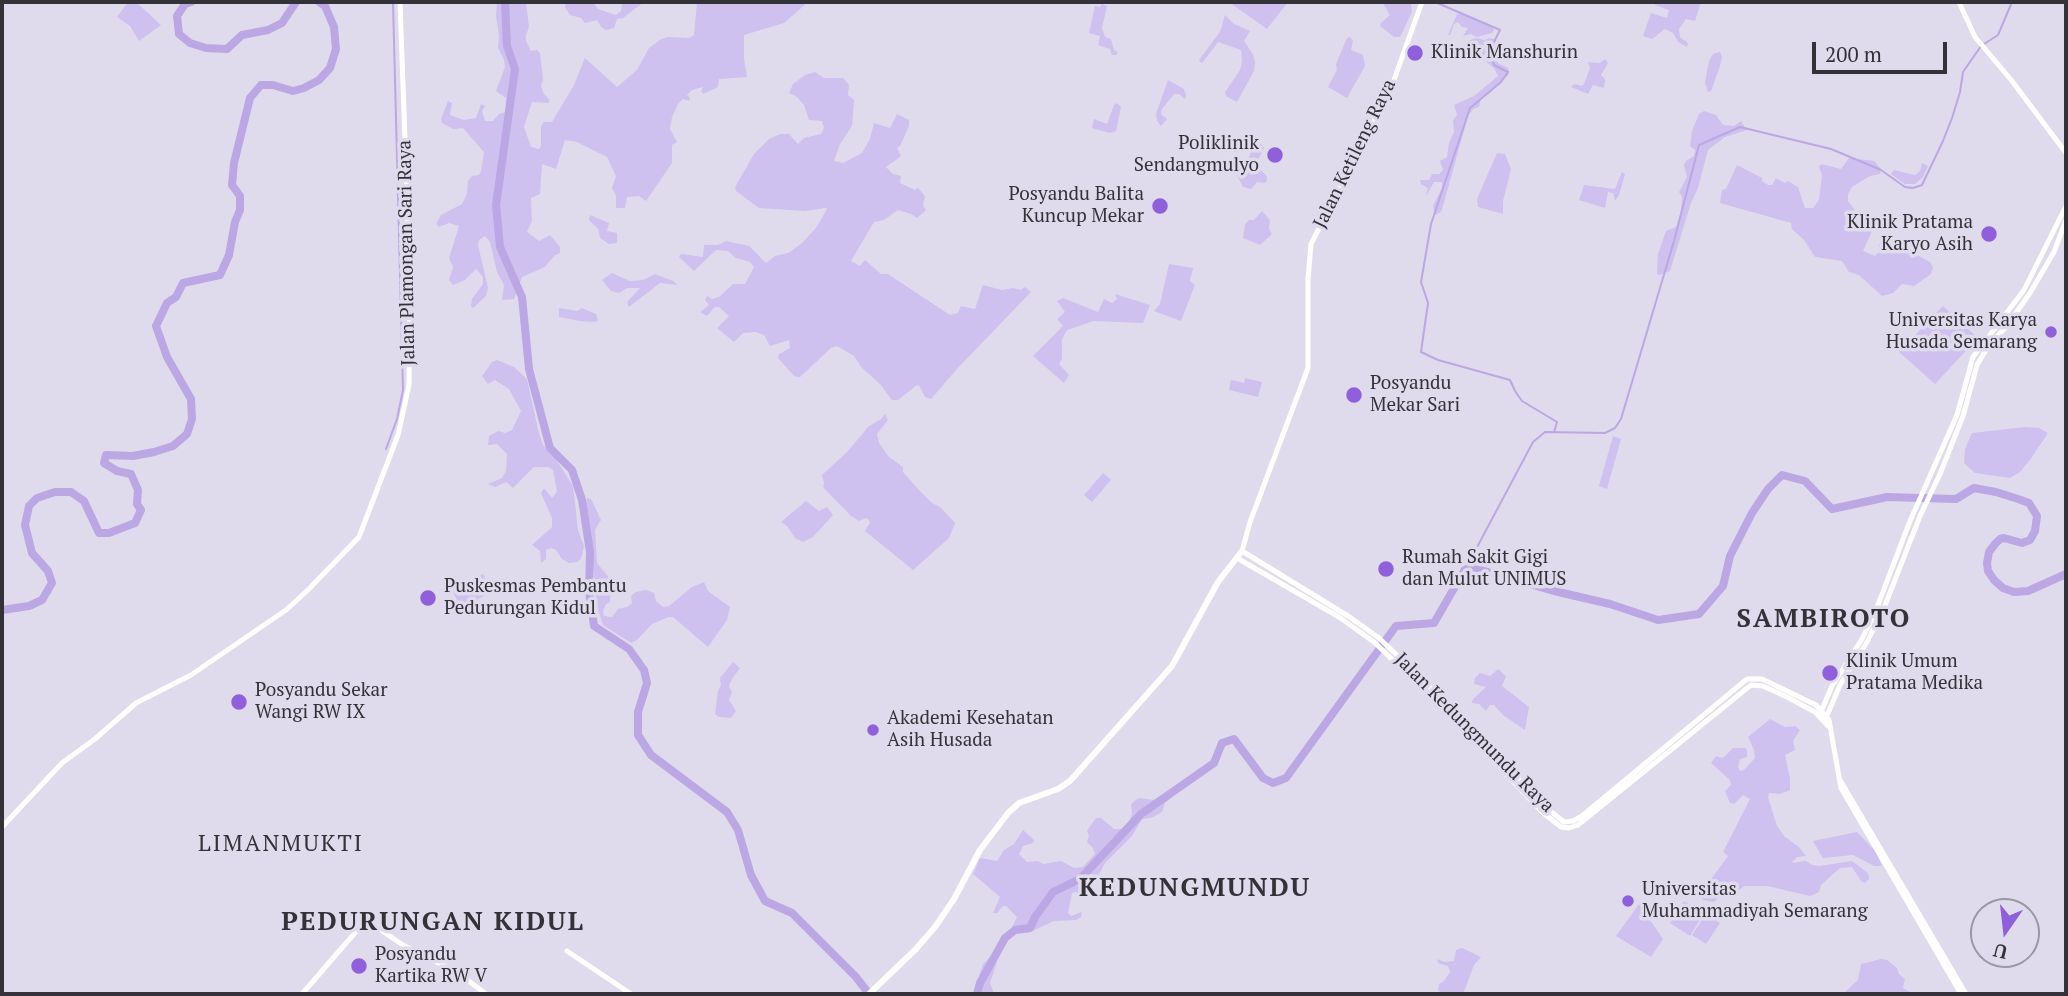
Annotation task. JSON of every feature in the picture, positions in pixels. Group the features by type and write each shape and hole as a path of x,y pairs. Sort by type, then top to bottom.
{"main road":[{"name":"Jalan Plamongan Sari Raya","path":"2,827 62,763 136,704 191,675 286,610 309,590 359,537 398,435 409,385 410,279 400,2"},
{"name":"Jalan Ketileng Raya","path":"1241,551 1308,368 1308,279 1311,244 1391,88 1422,2"},
{"path":"1959,2 1971,31 1980,44 2066,153"},
{"path":"1826,719 1840,685 1867,642 1884,608 1927,485 1957,415 1973,357 2024,290 2066,206"},
{"path":"1821,713 1832,686 1877,610 1923,502 1934,488 1963,416 1985,344 2006,327 2030,293 2054,251 2066,220"},
{"path":"869,994 923,941 945,913 980,850 1007,813 1019,803 1062,787 1070,781 1172,666 1224,574 1241,551"},
{"name":"Jalan Kedungmundu Raya","path":"1241,551 1279,579"},
{"name":"Jalan Kedungmundu Raya","path":"1237,558 1341,615 1377,640 1480,742 1530,794 1552,822 1578,825 1750,682 1821,713 1830,728 1841,788 1961,994"},
{"name":"Jalan Kedungmundu Raya","path":"1840,780 1846,786 1966,994"},
{"path":"302,994 366,920 404,945 461,975 486,994"},
{"path":"567,951 631,994"}],"shaded area":[{"path":"128,2 136,2 161,25 139,41 130,26 117,17"},
{"path":"497,2 526,2 529,27 526,41 531,51 537,50 540,53 543,79 541,86 550,100 548,103 532,102 524,127 531,147 539,149 541,126 544,122 552,122 574,85 585,58 617,87 637,70 649,48 661,39 689,38 694,35 697,2 808,2 784,23 744,35 747,77 719,79 718,87 703,94 703,87 692,90 687,95 689,101 683,99 678,104 670,129 677,142 672,145 672,163 646,201 639,196 627,197 625,208 616,208 616,196 612,188 616,176 607,157 577,142 565,140 556,169 542,164 540,194 531,198 532,221 527,232 539,241 550,235 560,247 560,253 545,267 522,277 514,299 502,300 504,285 497,272 490,242 485,236 479,240 478,245 488,288 486,296 473,308 472,299 483,284 483,277 476,269 465,280 453,285 449,280 453,267 449,258 459,226 449,223 439,227 436,224 441,215 462,204 467,194 468,181 481,171 484,152 463,128 453,129 442,123 441,119 448,101 452,103 450,115 464,120 476,118 481,104 485,106 482,111 485,121 493,121 505,112 506,98 496,91 505,67 498,48"},
{"path":"566,2 593,2 598,9 616,15 621,11 622,2 644,2 623,18 617,19 614,28 606,30 597,20 585,23 581,18 570,15 565,7"},
{"path":"1229,2 1288,2 1267,29"},
{"path":"1382,2 1411,4 1412,12 1400,37 1394,37 1380,26 1390,15"},
{"path":"1656,2 1701,2 1695,21 1686,19 1679,29 1680,37 1688,43 1687,47 1665,29 1652,39 1643,36 1651,13 1667,18 1669,10 1655,5"},
{"path":"1102,4 1107,6 1102,28 1105,37 1111,39 1114,50 1118,52 1116,55 1112,55 1110,49 1098,45 1100,36 1089,33 1095,6 1100,7"},
{"path":"1457,14 1467,15 1490,25 1494,30 1477,37 1471,34 1463,36 1468,28 1462,27 1458,22 1448,35"},
{"path":"1225,15 1234,24 1250,31 1244,41 1255,62 1254,71 1237,102 1226,96 1225,92 1240,70 1241,50 1218,42 1203,62 1199,60 1220,32"},
{"path":"1350,37 1353,41 1351,50 1363,55 1365,66 1347,98 1328,87 1337,70 1336,64 1347,38"},
{"path":"1476,38 1494,39 1498,63 1508,68 1509,74 1489,94 1481,98 1479,107 1473,109 1468,116 1441,212 1435,215 1433,206 1442,188 1442,182 1434,182 1426,196 1428,188 1421,184 1420,180 1429,180 1432,174 1439,174 1443,170 1440,161 1447,157 1454,132 1453,120 1457,115 1454,105 1474,96 1498,76 1494,68 1485,61 1482,52 1465,47 1465,42"},
{"path":"1720,52 1720,66 1711,91 1708,92 1705,83 1709,61 1713,54"},
{"path":"1605,59 1608,63 1601,75 1605,79 1604,88 1593,85 1588,94 1571,87 1574,84 1584,84 1590,68 1588,62 1600,63"},
{"path":"815,72 824,78 843,78 849,85 848,95 854,100 852,126 840,144 834,161 843,163 862,153 870,139 874,123 890,128 897,114 909,120 909,126 897,148 901,156 886,167 893,174 901,176 900,183 915,190 918,188 925,196 923,205 926,210 917,218 898,210 884,220 874,222 851,261 860,266 865,260 881,274 888,274 950,315 958,313 961,306 975,309 983,285 1002,290 1021,290 1025,287 1031,292 931,399 925,397 917,385 898,400 892,400 854,356 837,346 831,348 800,377 794,376 778,358 779,354 790,348 789,340 770,346 764,335 756,332 743,333 734,342 717,328 729,316 719,307 715,307 707,316 700,312 709,305 705,300 707,296 712,299 719,297 733,284 745,284 754,267 750,262 736,258 728,251 716,250 694,271 679,257 681,254 703,257 704,245 718,245 726,241 749,246 766,263 801,244 816,228 826,208 805,211 759,208 736,191 735,187 754,154 769,139 780,134 789,134 798,144 804,138 821,134 824,128 822,121 809,120 804,105 789,93 793,84 805,75"},
{"path":"1168,80 1184,89 1186,96 1185,99 1174,94 1162,109 1161,114 1167,119 1161,126 1156,114"},
{"path":"1117,103 1121,107 1116,131 1110,133 1092,128 1094,119 1107,124"},
{"path":"1704,111 1716,115 1723,125 1734,126 1741,121 1747,130 1725,137 1708,150 1670,271 1659,275 1658,254 1666,231 1676,227 1681,211 1682,197 1679,192 1687,177 1684,165 1694,156 1695,150 1690,146 1692,131 1699,114"},
{"path":"1261,144 1264,148 1258,160 1267,181 1257,182 1251,189 1243,187 1237,175 1252,150"},
{"path":"1497,153 1505,154 1511,169 1503,201 1503,214 1478,207 1477,199"},
{"path":"1849,158 1874,161 1881,169 1880,174 1870,176 1852,187 1848,194 1848,201 1857,220 1870,224 1873,229 1863,251 1875,256 1879,252 1879,244 1888,239 1930,262 1933,267 1931,274 1914,286 1902,284 1893,293 1882,296 1859,275 1849,272 1842,261 1815,257 1804,240 1792,229 1791,223 1720,203 1722,190 1726,189 1737,165 1762,178 1768,185 1772,185 1776,178 1785,183 1788,181 1798,187 1805,208 1813,208 1819,200 1821,164 1841,169"},
{"path":"1922,163 1928,166 1923,177 1915,184 1905,184 1891,174 1894,170 1915,175 1920,171"},
{"path":"1622,172 1625,174 1619,195 1615,201 1613,193 1608,192 1605,208 1579,200 1584,185 1615,189"},
{"path":"1262,211 1270,220 1269,229 1272,234 1260,245 1243,238 1245,224 1254,220"},
{"path":"590,215 609,223 607,231 617,233 617,243 609,244 600,238 598,229 589,220"},
{"path":"1169,264 1193,268 1190,281 1195,285 1181,321 1154,311 1160,304"},
{"path":"612,273 630,281 643,280 655,274 678,285 660,283 629,307 627,302 640,288 627,288 619,293 611,291 602,280"},
{"path":"1115,294 1150,305 1143,323 1094,321 1067,330 1062,339 1062,359 1059,364 1069,375 1064,383 1033,356 1063,326 1057,319 1065,312 1057,301 1063,298 1098,312 1104,299 1112,303 1117,299"},
{"path":"1943,306 1978,338 1935,384 1899,352"},
{"path":"559,308 577,311 582,308 596,314 598,320 580,321 559,317"},
{"path":"497,360 514,367 527,379 543,445 554,456 573,486 578,530 584,546 581,559 577,562 569,563 551,548 546,550 546,559 541,563 540,551 532,545 552,527 552,518 541,493 544,488 552,498 557,492 553,470 548,467 534,467 513,488 506,482 495,487 488,484 502,478 506,471 507,454 497,444 488,445 489,436 498,431 505,433 512,430 521,411 509,389 495,380 488,384 482,376 492,362"},
{"path":"1245,378 1262,382 1258,397 1229,390 1231,380 1244,383"},
{"path":"885,414 888,420 877,434 879,443 889,457 903,467 903,472 920,491 955,523 949,538 913,570 865,531 869,520 866,518 859,521 850,515 823,487 822,475 848,451 868,427"},
{"path":"2039,428 2048,433 2020,472 2010,478 1975,473 1964,463 1965,449 1972,433"},
{"path":"1613,436 1621,439 1607,489 1599,486"},
{"path":"1103,473 1111,480 1092,502 1084,495"},
{"path":"587,498 591,499 601,520 595,530 597,563 611,580 610,602 603,611 604,616 612,617 618,609 627,607 632,603 631,596 636,592 646,590 654,593 656,601 663,607 669,606 692,587 704,582 708,591 730,607 727,620 708,647 673,617 652,624 631,643 603,625 595,601"},
{"path":"806,501 819,511 827,507 833,515 813,537 803,542 795,538 781,522"},
{"path":"483,574 492,592 461,608 452,590"},
{"path":"733,662 740,668 729,686 732,692 729,700 736,711 731,718 719,717 715,714 720,678"},
{"path":"1498,669 1506,676 1502,686 1529,707 1525,730 1503,715 1494,705 1490,705 1486,711 1479,704 1472,703 1486,687 1474,684 1475,678 1480,673 1490,676"},
{"path":"1770,719 1785,727 1795,726 1800,730 1793,741 1795,750 1785,755 1790,790 1780,794 1769,793 1768,797 1777,826 1806,856 1797,857 1791,863 1806,861 1819,866 1852,861 1868,873 1869,879 1865,883 1861,881 1852,867 1840,868 1821,885 1819,892 1810,896 1767,886 1744,886 1731,897 1726,892 1714,902 1703,900 1699,891 1704,889 1728,856 1723,852 1750,799 1743,795 1734,804 1730,803 1725,791 1731,785 1730,780 1711,763 1716,756 1723,758 1733,748 1745,748 1747,757 1740,759 1738,767 1740,771 1744,770 1755,758 1748,737"},
{"path":"1172,788 1177,792 1165,803 1162,812 1142,819 1132,836 1105,863 1099,875 1090,877 1086,882 1089,894 1086,896 1072,893 1068,913 1071,916 1082,912 1081,917 1076,920 1054,921 1028,933 1020,933 1011,929 1017,917 1006,906 993,913 1000,897 973,874 980,858 997,861 1004,850 1014,844 1023,830 1034,840 1033,843 1023,846 1019,854 1027,862 1038,861 1043,864 1061,861 1074,868 1083,867 1095,854 1087,842 1087,831 1096,818 1101,818 1114,829 1123,829 1128,825 1134,801 1139,798 1154,800"},
{"path":"1857,832 1876,852 1882,866 1874,866 1853,855 1823,858 1813,841"},
{"path":"1684,901 1704,913 1690,936 1670,923"},
{"path":"1639,904 1663,939 1651,957 1616,936"},
{"path":"1706,914 1720,923 1706,944 1692,935"},
{"path":"1462,948 1481,957 1474,965 1463,994 1438,991 1439,984 1450,972 1448,966 1438,963 1437,959 1454,961 1456,950"},
{"path":"989,958 997,962 990,983 994,994 973,994 983,964"},
{"path":"1881,959 1897,968 1905,979 1903,988 1913,994 1843,994 1858,980 1861,964"}],"waterway":[{"path":"191,2 185,4 177,16 179,34 190,43 206,48 227,49 242,35 268,30 282,23 296,2"},
{"path":"2,610 29,606 42,600 52,583 48,571 32,553 25,525 29,506 37,498 55,492 71,492 84,501 99,533 109,533 135,523 141,510 137,504 138,490 131,474 117,471 104,463 106,455 133,456 154,452 173,446 187,434 192,419 191,399 167,357 156,326 167,303 176,297 183,283 220,275 229,255 240,210 240,196 232,185 234,163 250,98 261,85 273,85 293,91 304,88 319,80 330,68 336,49 334,27 325,6 319,2"},
{"path":"386,449 397,419 403,390 393,2"},
{"path":"505,2 507,46 515,69 496,205 500,247 522,297 529,369 550,448 572,470 582,500 590,552 589,591 594,626 629,649 644,670 647,683 638,712 638,735 651,755 727,812 738,830 751,875 765,901 792,913 856,977 869,994"},
{"path":"1435,2 1500,30 1490,50 1494,65 1508,72 1501,82 1470,108 1431,224 1421,282 1428,303 1421,352 1438,360 1510,380 1522,401 1557,422 1554,432"},
{"path":"1467,566 1533,442 1545,432 1605,433 1615,428 1621,419 1674,241 1699,145 1740,127 1831,149 1881,170 1905,187 1922,185 1952,118 1963,72 1981,46 1998,35 2012,2"},
{"path":"977,994 980,983 1005,938 1015,930 1030,928 1053,892 1080,879 1141,814 1214,763 1222,743 1234,739 1263,778 1273,783 1286,778 1396,626 1434,623 1467,566 1610,604 1658,620 1699,614 1723,586 1730,556 1752,513 1768,489 1782,475 1805,481 1832,509 1887,497 1956,499 1974,488 2018,499 2029,503 2037,516 2035,531 2030,540 2022,543 2000,539 1989,552 1988,571 2003,588 2014,592 2028,591 2066,574"}],"place":[{"name":"Klinik Manshurin","path":"1415,53"},
{"name":"Poliklinik Sendangmulyo","path":"1275,155"},
{"name":"Posyandu Balita Kuncup Mekar","path":"1160,206"},
{"name":"Klinik Pratama Karyo Asih","path":"1989,234"},
{"name":"Universitas Karya Husada Semarang","path":"2051,332"},
{"name":"Posyandu Mekar Sari","path":"1354,395"},
{"name":"Rumah Sakit Gigi dan Mulut UNIMUS","path":"1386,569"},
{"name":"Puskesmas Pembantu Pedurungan Kidul","path":"428,598"},
{"name":"Klinik Umum Pratama Medika","path":"1830,673"},
{"name":"Posyandu Sekar Wangi RW IX","path":"239,702"},
{"name":"Akademi Kesehatan Asih Husada","path":"873,730"},
{"name":"Universitas Muhammadiyah Semarang","path":"1628,901"},
{"name":"Posyandu Kartika RW V","path":"359,966"}],"district":[{"name":"SAMBIROTO","path":"1824,620"},
{"name":"LIMANMUKTI","path":"281,844"},
{"name":"KEDUNGMUNDU","path":"1195,889"},
{"name":"PEDURUNGAN KIDUL","path":"433,923"}]}
